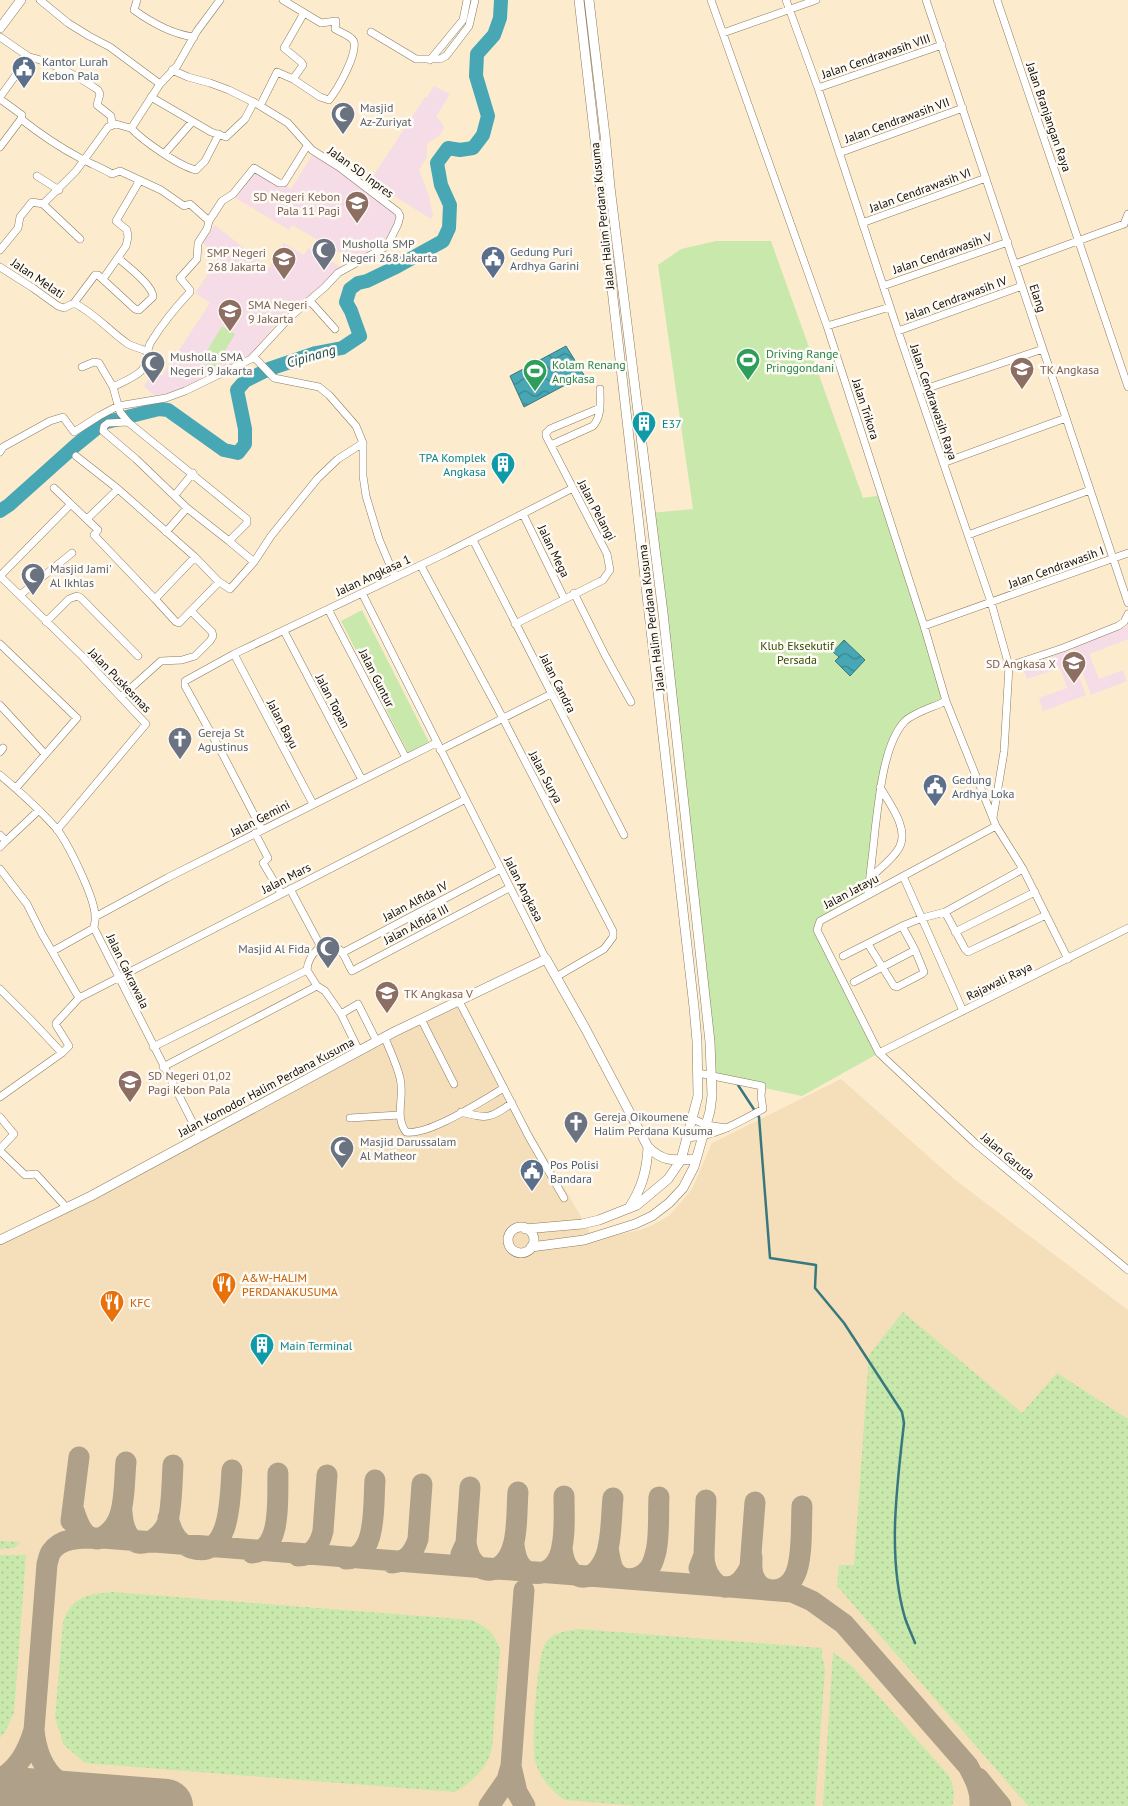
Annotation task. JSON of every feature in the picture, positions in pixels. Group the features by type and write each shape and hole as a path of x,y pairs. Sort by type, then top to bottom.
{"street":[{"path":"2,22 21,0"},
{"path":"40,0 68,23 110,47 160,84"},
{"path":"137,0 134,10 143,16 172,33 194,37"},
{"path":"131,128 160,84 177,66 202,24 220,0"},
{"path":"151,97 192,122 226,137 231,134 257,104 277,72 293,79 320,97 329,100 347,69 354,49 353,40 335,29 337,22 332,21 323,24 283,0"},
{"path":"430,60 463,20 467,0"},
{"path":"371,32 416,59 440,59 446,56 469,26 475,0"},
{"name":"Jalan Halim Perdana Kusuma","path":"525,1229 582,1224 629,1208 643,1201 662,1186 681,1160 698,1096 694,1007 579,0"},
{"name":"Jalan Halim Perdana Kusuma","path":"531,1247 584,1240 635,1224 652,1216 669,1203 682,1188 694,1167 706,1125 712,1095 713,1077 663,614 610,187 590,0"},
{"name":"Jalan Trikora","path":"711,0 827,326 924,626 946,701 994,822 1023,869 1068,959"},
{"name":"Jalan Cendrawasih Raya","path":"786,0 818,88 898,331 991,602 1009,666 1004,752 994,822"},
{"path":"723,33 816,0"},
{"name":"Elang","path":"926,0 1128,603"},
{"name":"Jalan Branjangan Raya","path":"997,0 1128,387"},
{"path":"293,79 303,64 284,48 304,13"},
{"path":"0,38 29,57 71,74 98,90 100,94 97,105 111,116 112,124"},
{"name":"Jalan Cendrawasih VIII","path":"818,88 942,45"},
{"path":"0,147 22,115 0,98 29,57"},
{"name":"Jalan SD Inpres","path":"0,452 3,447 50,421 62,417 74,432 99,416 185,391 255,358 290,317 310,301 338,273 387,246 398,224 400,216 398,212 372,191 307,146 298,132 288,123 257,104 210,82 188,78 172,70"},
{"name":"Jalan Cendrawasih VII","path":"839,153 963,108"},
{"path":"21,119 43,136 83,160 101,167 114,175 121,172 140,180 161,190 184,206 191,204 209,221"},
{"path":"165,153 192,122"},
{"path":"112,124 131,128 188,168 196,170 205,161 219,134"},
{"path":"43,204 59,190 112,124"},
{"path":"114,387 141,371 147,360 147,351 150,343 171,313 190,291 180,278 197,259 198,243 207,229 209,221 222,202 233,194 254,168 281,184 284,183 307,146"},
{"path":"37,176 59,190"},
{"name":"Jalan Cendrawasih VI","path":"862,223 986,178"},
{"path":"103,279 126,246 128,237 126,230 116,221 140,180"},
{"path":"0,250 18,228 19,219 32,202 43,204 80,239"},
{"path":"1015,264 1126,225 1128,214"},
{"name":"Jalan Cendrawasih V","path":"883,286 1008,242"},
{"path":"118,258 140,276 153,293 153,297 139,310 136,310 103,279 95,275 74,303 84,308 129,344 147,351"},
{"name":"Jalan Melati","path":"0,267 28,284 58,306 64,308 74,303"},
{"name":"Jalan Cendrawasih IV","path":"898,331 1022,286"},
{"path":"310,301 335,329"},
{"path":"827,326 890,306"},
{"path":"919,391 1043,349"},
{"path":"255,358 272,375 280,380 319,387 356,426 363,443 363,476 366,496 379,538 395,577"},
{"path":"82,367 99,362 114,387 119,409 128,422 248,519 247,523 229,541"},
{"path":"600,389 600,408 598,420 593,426 550,445 546,438 548,431 600,408"},
{"path":"943,462 1066,418"},
{"path":"128,422 108,423 104,426 103,431 136,459 187,508 254,562"},
{"path":"568,422 573,435"},
{"path":"76,456 118,488 195,557 219,582 230,589 254,562 271,536 318,478 338,459 363,443"},
{"name":"Jalan Pelangi","path":"515,624 603,580 610,570 607,554 550,445"},
{"path":"174,495 193,473"},
{"path":"54,488 98,530 94,535 178,623 219,582"},
{"path":"87,519 118,488"},
{"name":"Jalan Angkasa 1","path":"258,832 184,683 188,678 234,654 421,566 573,488"},
{"path":"968,535 1090,490"},
{"path":"0,576 71,504"},
{"path":"166,532 187,508"},
{"name":"Jalan Mega","path":"523,514 564,598"},
{"name":"Jalan Candra","path":"473,540 624,835"},
{"path":"20,595 72,553"},
{"name":"Jalan Cendrawasih I","path":"924,626 1128,553"},
{"path":"155,599 195,557"},
{"name":"Jalan Surya","path":"421,566 612,931 613,937 604,949 556,977"},
{"name":"Jalan Puskesmas","path":"0,576 121,696 143,720 146,726 57,830"},
{"name":"Jalan Angkasa","path":"362,593 509,888 648,1147"},
{"path":"574,593 631,702"},
{"path":"46,622 69,599 77,596 138,656"},
{"name":"Jalan Guntur","path":"328,609 406,758"},
{"path":"121,696 161,661 182,660 195,656 210,641 213,636 212,632 191,611"},
{"path":"1009,666 1063,648 1121,624 1128,614"},
{"name":"Jalan Topan","path":"284,631 362,780"},
{"path":"0,644 77,718 16,788"},
{"name":"Jalan Bayu","path":"234,654 313,804"},
{"path":"440,750 551,694"},
{"path":"868,895 880,787 885,765 900,728 910,717 946,701"},
{"path":"0,705 45,754"},
{"name":"Jalan Gemini","path":"96,916 167,878 436,743"},
{"name":"Jalan Cakrawala","path":"0,775 39,810 57,830 76,864 96,916 94,928 200,1137"},
{"path":"870,878 895,853 900,847 902,840 898,819 880,787"},
{"name":"Jalan Mars","path":"79,998 464,800"},
{"path":"0,847 39,810"},
{"name":"Jalan Jatayu","path":"878,1053 817,930 820,921 903,876 994,822"},
{"path":"258,832 268,858 263,863 281,893"},
{"path":"0,835 6,841"},
{"path":"0,869 27,904 27,908 79,998 56,1023 69,1044 62,1054 0,1097"},
{"path":"844,956 902,926 944,912 1023,869"},
{"name":"Jalan Alfida IV","path":"342,953 500,870"},
{"path":"903,876 962,1011"},
{"name":"Jalan Alfida III","path":"342,953 352,971 509,888"},
{"path":"290,889 321,947"},
{"path":"955,932 1034,892"},
{"path":"944,912 965,949 970,952 1046,915"},
{"path":"868,944 895,988 922,974 924,972 915,950 902,926"},
{"path":"53,951 94,928"},
{"name":"Rajawali Raya","path":"878,1053 1128,928"},
{"path":"153,1047 307,970 311,956 321,947 331,946 342,953"},
{"path":"854,982 915,950"},
{"name":"Jalan Komodor Halim Perdana Kusuma","path":"1,1238 91,1196 359,1051 546,959"},
{"path":"307,970 317,986 325,991 341,1014 359,1051"},
{"path":"163,1067 317,986"},
{"path":"0,989 62,1054"},
{"path":"459,1001 564,1198"},
{"path":"341,1014 358,1004 381,1040 400,1078 399,1115 402,1127 406,1132 410,1133 437,1125 504,1088"},
{"path":"421,1019 454,1084"},
{"name":"Jalan Garuda","path":"878,1053 976,1144 1128,1270"},
{"path":"687,1138 702,1137 720,1132 761,1110 762,1086 698,1074"},
{"path":"462,1112 488,1118 512,1103"},
{"path":"350,1118 399,1115"},
{"path":"0,1117 14,1134 0,1150 25,1175 36,1174 66,1207"},
{"path":"693,1119 706,1125 727,1128"},
{"path":"648,1147 660,1157 666,1159 696,1159"},
{"path":"629,1208 645,1174 648,1147"},
{"path":"516,1228 525,1229 533,1236 531,1247 527,1251 518,1253 508,1244 508,1237 516,1228"}],"shaded area":[{"path":"434,86 450,94 436,117 444,128 440,135 427,144 427,157 419,170 429,196 433,215 431,219 370,181"},
{"path":"313,154 365,184 405,214 387,243 354,261 292,225 289,230 232,196 255,169 291,189"},
{"name":"SMA Negeri 9 Jakarta","path":"215,225 269,268 284,243 304,255 308,248 341,267 314,293 286,312 250,355 202,381 172,393 153,395 144,386 154,371 162,376 210,303 195,293 219,258 203,243"},
{"path":"1128,626 1128,639 1089,654 1099,679 1123,670 1127,681 1091,695 1073,647"},
{"name":"SD Angkasa X","path":"1069,650 1086,695 1043,711 1039,698 1067,688 1060,668 1027,679 1022,667"},
{"path":"463,1001 506,1088 593,1240 640,1230 670,1215 692,1189 712,1143 841,1079 954,1179 1128,1310 1128,1806 0,1806 0,1244 216,1134"}],"green space":[{"name":"Klub Eksekutif Persada","path":"716,241 771,241 863,498 882,495 946,701 905,721 885,765 868,895 817,926 879,1053 802,1096 713,1077 650,513 693,509 658,265 681,249"},
{"path":"222,326 235,334 214,369 201,361"},
{"path":"362,610 430,744 409,754 341,621"},
{"path":"903,1312 1022,1413 1057,1373 1128,1419 1128,1806 1028,1806 837,1586 839,1565 854,1565 869,1355"},
{"path":"0,1541 21,1542 14,1548 0,1549"},
{"path":"0,1555 26,1555 14,1713 0,1738"},
{"path":"113,1592 472,1620 490,1632 500,1650 492,1748 487,1762 478,1774 455,1792 85,1763 64,1745 55,1718 63,1622 71,1607 82,1598"},
{"path":"579,1629 822,1648 825,1669 815,1806 638,1806 565,1800 543,1778 535,1761 534,1738 537,1682 542,1652 548,1640 560,1633"},
{"path":"833,1652 852,1666 949,1776 954,1791 952,1806 823,1806"}],"water":[{"name":"Kolam Renang Angkasa","path":"566,346 584,375 524,407 510,376"},
{"path":"844,640 865,660 850,676 835,661 839,657 833,652"}],"waterway":[{"name":"Cipinang","path":"0,511 103,423 159,409 168,410 224,450 238,453 245,444 245,429 237,390 245,381 269,369 316,353 342,348 360,336 346,302 350,289 358,283 367,281 394,268 443,241 449,228 450,205 441,185 437,163 448,148 460,150 473,148 483,135 488,116 476,76 477,54 494,35 500,18 501,0"},
{"path":"738,1085 759,1117 770,1258 816,1265 815,1288 844,1323 902,1412 904,1423 895,1521 896,1570 905,1618 915,1643"}],"taxiway":[{"path":"71,1521 79,1457"},
{"path":"73,1508 81,1528 88,1536 98,1539 108,1534 115,1526 122,1506 126,1462"},
{"path":"122,1512 124,1526 130,1538 134,1541 146,1543 158,1536 166,1526 169,1518 173,1465"},
{"path":"168,1518 176,1537 186,1546 204,1549 214,1545 226,1523 231,1494 232,1470"},
{"path":"252,1553 262,1550 269,1543 274,1533 278,1508 278,1473"},
{"path":"298,1556 312,1552 322,1536 327,1475"},
{"path":"346,1559 356,1556 364,1549 369,1540 372,1528 375,1480"},
{"path":"392,1563 402,1561 409,1556 418,1539 422,1484"},
{"path":"461,1554 466,1543 470,1487"},
{"path":"466,1543 472,1561 483,1569 493,1570 504,1563 510,1555 515,1535 518,1492"},
{"path":"514,1545 518,1562 527,1571 537,1574 552,1567 559,1557 563,1543 564,1496"},
{"path":"608,1547 610,1561 616,1574 631,1579 645,1573 652,1564 657,1549 659,1497"},
{"path":"562,1545 563,1556 571,1572 577,1576 584,1577 598,1570 607,1554 613,1498"},
{"path":"699,1568 704,1555 706,1500"},
{"path":"704,1555 706,1569 718,1585 731,1587 742,1580 750,1567 755,1502"},
{"path":"752,1557 753,1575 763,1587 774,1590 781,1589 791,1581 798,1568 802,1506"},
{"path":"34,1730 47,1564 50,1553 55,1547 74,1539 103,1538 792,1592 812,1601 844,1624 968,1766 975,1780 980,1806"},
{"path":"511,1766 524,1590"},
{"path":"0,1779 18,1764 29,1745 34,1730 40,1757 52,1776 71,1790 96,1801"},
{"path":"489,1806 507,1780 511,1766 517,1792 525,1806"},
{"path":"978,1778 1001,1806"}],"runway":[{"path":"0,1793 166,1806"}],"place":[{"name":"Kantor Lurah Kebon Pala","path":"24,89"},
{"name":"Masjid Az-Zuriyat","path":"343,135"},
{"name":"SD Negeri Kebon Pala 11 Pagi","path":"357,224"},
{"name":"Musholla SMP Negeri 268 Jakarta","path":"324,271"},
{"name":"Gedung Puri Ardhya Garini","path":"493,279"},
{"name":"SMP Negeri 268 Jakarta","path":"284,280"},
{"name":"SMA Negeri 9 Jakarta","path":"230,332"},
{"name":"Driving Range Pringgondani","path":"748,381"},
{"name":"Musholla SMA Negeri 9 Jakarta","path":"153,384"},
{"name":"TK Angkasa","path":"1022,390"},
{"name":"Kolam Renang Angkasa","path":"535,392"},
{"name":"E37","path":"644,444"},
{"name":"TPA Komplek Angkasa","path":"503,485"},
{"name":"Masjid Jami' Al Ikhlas","path":"33,596"},
{"name":"SD Angkasa X","path":"1074,684"},
{"name":"Gereja St Agustinus","path":"180,760"},
{"name":"Gedung Ardhya Loka","path":"935,807"},
{"name":"Masjid Al Fida","path":"328,969"},
{"name":"TK Angkasa V","path":"387,1014"},
{"name":"SD Negeri 01,02 Pagi Kebon Pala","path":"130,1103"},
{"name":"Gereja Oikoumene Halim Perdana Kusuma","path":"576,1144"},
{"name":"Masjid Darussalam Al Matheor","path":"342,1169"},
{"name":"Pos Polisi Bandara","path":"532,1192"},
{"name":"A&W-HALIM PERDANAKUSUMA","path":"224,1305"},
{"name":"KFC","path":"112,1323"},
{"name":"Main Terminal","path":"262,1366"}]}
